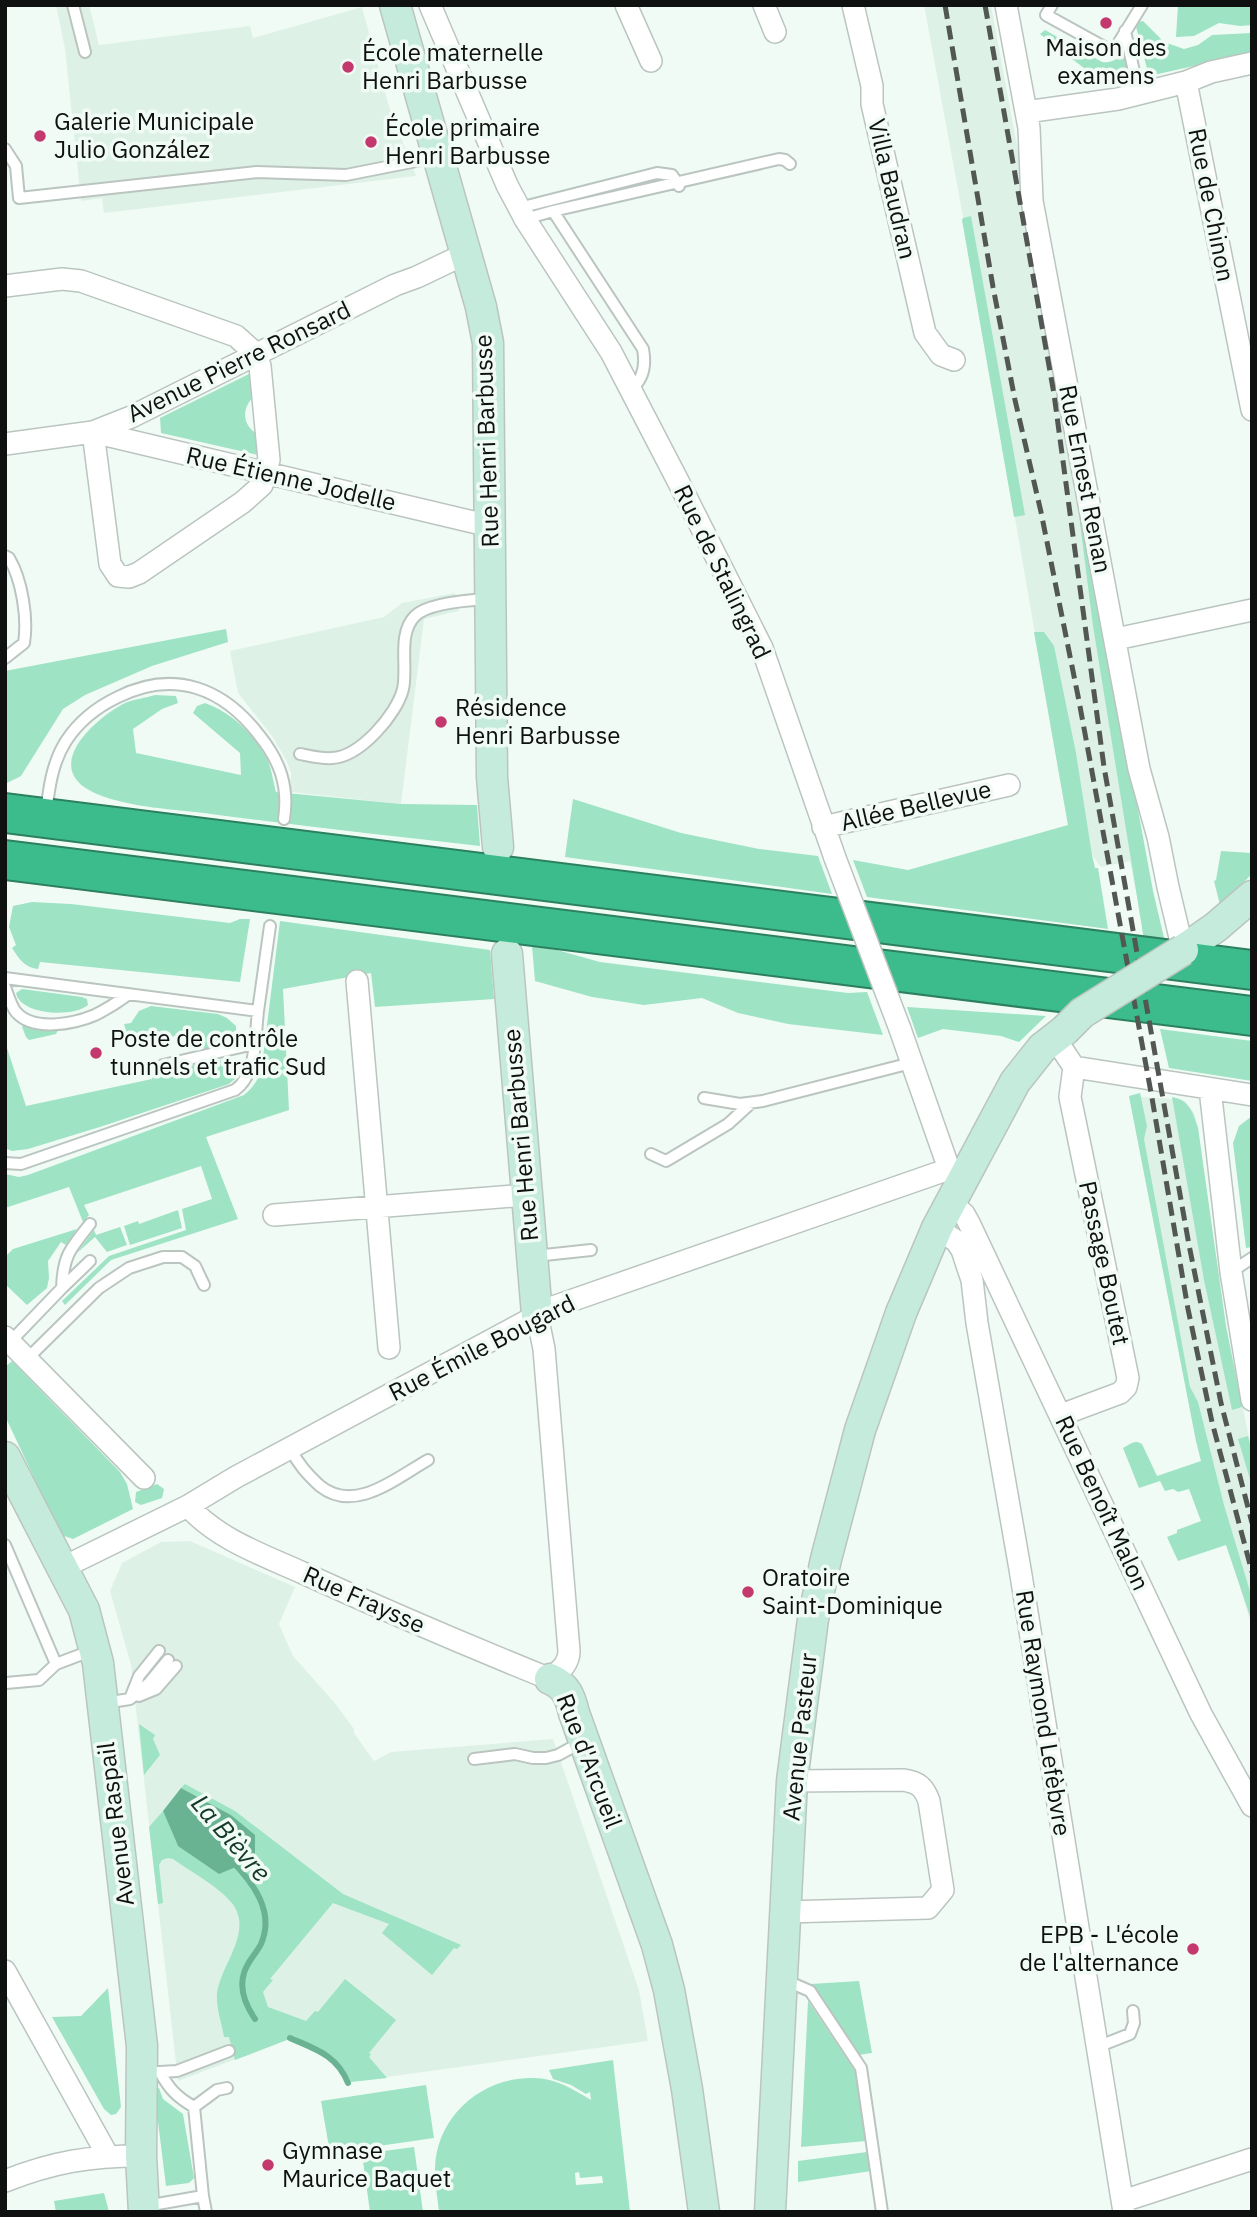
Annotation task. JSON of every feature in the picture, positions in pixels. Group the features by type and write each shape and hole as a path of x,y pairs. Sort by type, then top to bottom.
{"highway":[{"path":"5,813 1252,970"},
{"path":"5,860 1252,1016"}],"main road":[{"name":"Rue Henri Barbusse","path":"395,5 481,307 488,343 492,777 498,847"},
{"name":"Avenue Pasteur","path":"770,2212 792,1781 813,1619 860,1430 901,1313 943,1215 956,1172 1033,1057 1082,1013 1183,950 1216,927 1252,896"},
{"path":"1059,1033 1089,1022 1188,960 1252,915"},
{"name":"Rue Henri Barbusse","path":"507,954 537,1315"},
{"name":"Avenue Raspail","path":"5,1457 84,1609 95,1650 117,1701 106,1744 142,2046 151,2072 141,2156 144,2209"},
{"name":"Rue d'Arcueil","path":"550,1679 567,1692 657,1945 669,1990 687,2089 704,2212"}],"street":[{"path":"626,5 651,61"},
{"path":"764,5 775,32"},
{"name":"Villa Baudran","path":"853,5 872,86 872,104 925,334 941,355 954,360"},
{"name":"Rue Ernest Renan","path":"1006,5 1029,128 1032,201 1139,769 1158,837 1183,950"},
{"name":"Rue de Stalingrad","path":"432,6 507,186 611,352 762,648 823,827 911,1063 956,1172"},
{"path":"1026,113 1118,99 1252,63"},
{"name":"Rue de Chinon","path":"1186,82 1252,410"},
{"name":"Avenue Pierre Ronsard","path":"5,444 93,432 131,416 395,285 465,254"},
{"path":"5,286 62,279 81,281 236,336 256,354 260,366 270,460 262,485 243,502 139,573 118,576 110,564 93,432"},
{"name":"Rue Étienne Jodelle","path":"93,432 490,526"},
{"path":"1116,639 1252,610"},
{"name":"Allée Bellevue","path":"823,827 1009,785"},
{"path":"357,981 389,1348"},
{"path":"1059,1033 1074,1068 1252,1095"},
{"name":"Passage Boutet","path":"1061,1415 1120,1393 1126,1387 1128,1378 1070,1097 1074,1068"},
{"path":"1210,1089 1231,1272 1252,1399"},
{"name":"Rue Émile Bougard","path":"62,1568 188,1506 553,1307 956,1172"},
{"path":"274,1215 526,1195"},
{"name":"Rue Benoît Malon","path":"943,1215 964,1214 1201,1714 1252,1806"},
{"name":"Rue Raymond Lefèbvre","path":"943,1215 962,1250 972,1280 1124,2206"},
{"path":"977,1323 979,1307 986,1298 998,1297 1009,1310"},
{"name":"Rue d'Arcueil","path":"537,1315 544,1349 569,1651 564,1666 550,1679"},
{"path":"12,1347 144,1478"},
{"name":"Rue Fraysse","path":"188,1506 210,1526 242,1545 351,1595 550,1679"},
{"path":"786,1912 928,1908 943,1890 929,1801 919,1784 903,1780 792,1781"},
{"path":"5,1971 108,2156"},
{"path":"5,2181 68,2160 141,2156"},
{"path":"1124,2206 1252,2158"}],"lane":[{"path":"73,5 85,52"},
{"path":"1052,5 1046,15 1113,52 1142,5"},
{"path":"1125,31 1139,94"},
{"path":"5,149 16,166 19,198 257,172 346,175 437,157"},
{"path":"522,213 553,211 779,159 790,164"},
{"path":"522,213 657,173 672,175 680,189"},
{"path":"553,211 643,349 644,368 640,379 631,389"},
{"path":"5,556 16,569 26,627 24,643 5,658"},
{"path":"300,754 334,758 348,754 376,732 390,716 403,688 405,633 416,615 424,610 457,602 491,599"},
{"path":"45,819 52,772 65,742 76,728 107,702 128,692 169,682 209,692 233,707 251,724 269,747 281,772 286,802 284,819"},
{"path":"5,1163 21,1164 241,1086 248,1075 254,1044 270,926"},
{"path":"5,978 258,1012"},
{"path":"5,987 15,1011 27,1022 46,1024 72,1022 92,1016 129,995"},
{"path":"163,1065 254,1044"},
{"path":"704,1098 728,1103 751,1103 911,1063"},
{"path":"651,1154 666,1161 728,1124 751,1103"},
{"path":"62,1288 63,1266 69,1252 90,1224"},
{"path":"531,1256 592,1250"},
{"path":"12,1347 112,1277 129,1268 163,1257 182,1257 195,1266 204,1285"},
{"path":"1231,1272 1252,1258"},
{"path":"12,1347 62,1288 90,1261"},
{"path":"290,1448 299,1466 307,1474 326,1490 342,1497 365,1495 428,1460"},
{"path":"5,1545 56,1664"},
{"path":"6,1683 39,1680 56,1664 95,1650"},
{"path":"117,1701 159,1651"},
{"path":"117,1701 149,1682 172,1663"},
{"path":"474,1759 515,1754 546,1758 558,1755 584,1741"},
{"path":"782,1985 796,1985 810,1991 860,2068 882,2212"},
{"path":"1097,2047 1130,2034 1134,2023 1133,2011"},
{"path":"151,2072 177,2071 229,2051"},
{"path":"151,2072 177,2097 194,2107"},
{"path":"194,2107 217,2090 227,2088"},
{"path":"194,2107 206,2212"},
{"path":"144,2209 203,2196"}],"shaded area":[{"path":"56,5 89,5 99,45 250,26 253,38 362,7 389,106 416,176 104,213 102,198 81,201 65,49"},
{"path":"924,5 991,5 1083,502 1136,895 1130,861 1101,867 1068,825"},
{"path":"1178,5 1252,5 1252,25 1219,23 1194,36 1176,37"},
{"path":"1143,21 1164,42 1184,49 1198,45 1212,35 1252,33 1252,53 1149,76 1135,23"},
{"path":"1045,30 1102,62 1112,61 1120,55 1125,56 1128,72 1098,79 1040,34"},
{"path":"971,216 1025,515 1014,517 962,220"},
{"path":"251,373 253,397 245,416 248,425 256,433 258,455 161,433 160,418"},
{"path":"1069,436 1153,891 1165,942 1144,940 1093,626"},
{"path":"455,593 459,611 424,619 401,804 290,792 291,773 287,762 272,736 238,693 230,651 384,617 402,603"},
{"path":"226,629 228,642 152,666 85,695 63,709 21,776 5,784 5,671"},
{"path":"1034,632 1044,632 1054,646 1108,929 867,897 853,860 908,870 1068,825"},
{"path":"155,695 176,696 178,703 162,709 133,729 136,753 241,775 240,753 193,713 197,706 205,703 233,718 255,741 269,763 276,792 401,804 477,805 480,846 138,805 110,799 80,784 72,772 72,759 86,733 125,703"},
{"path":"573,799 681,833 759,849 818,856 832,894 565,857"},
{"path":"1221,851 1252,853 1252,874 1220,905 1214,881"},
{"path":"32,902 71,904 230,923 250,919 240,982 40,962 38,969 29,967 12,948 16,945 9,927 13,906"},
{"path":"280,921 490,950 494,999 375,1007 371,973 283,989 289,1110 206,1137 238,1219 111,1260 65,1305 62,1301 109,1256 186,1230 182,1209 212,1199 201,1166 84,1205 89,1215 83,1222 69,1187 5,1208 5,1174 19,1177 28,1175 247,1093 261,1073"},
{"path":"532,946 600,962 848,993 867,992 883,1035 788,1024 738,1013 702,998 644,1005 592,997 535,981"},
{"path":"22,989 82,997 87,999 88,1005 71,1012 37,1010 20,1000 16,993"},
{"path":"151,1006 218,1014 236,1026 236,1038 230,1043 205,1049 183,1037 175,1036 144,1043 143,1040 124,1044 123,1039 128,1037 124,1024 131,1023 139,1011"},
{"path":"907,1007 1046,1016 1019,1042 1001,1036 943,1029 918,1038"},
{"path":"26,1023 58,1030 56,1034 29,1040 22,1027"},
{"path":"1160,1029 1252,1041 1252,1081 1169,1068"},
{"path":"5,1042 26,1106 152,1079 152,1075 221,1060 236,1061 240,1071 229,1084 103,1126 28,1149 12,1151 5,1148"},
{"path":"1140,1093 1147,1126 1144,1139 1190,1387 1198,1402 1224,1505 1252,1598 1252,1622 1226,1545 1178,1561 1167,1537 1201,1521 1189,1489 1165,1491 1160,1481 1139,1488 1123,1448 1135,1442 1142,1444 1157,1476 1201,1461 1129,1096"},
{"path":"1129,1096 1172,1097 1185,1101 1194,1113 1198,1128 1226,1327 1252,1452 1252,1627 1196,1441"},
{"path":"1172,1097 1183,1101 1190,1108 1198,1128 1226,1326 1242,1407 1232,1410 1204,1280"},
{"path":"1252,1116 1252,1247 1246,1248 1233,1143 1239,1126"},
{"path":"178,1210 182,1228 130,1245 124,1226 138,1221 139,1224"},
{"path":"120,1227 127,1245 107,1252 95,1237 77,1253 94,1230 96,1235"},
{"path":"77,1229 66,1245 61,1242 48,1261 47,1288 27,1305 5,1284 5,1257 13,1249"},
{"path":"12,1361 120,1472 127,1484 133,1509 73,1539 61,1535 5,1416 5,1367"},
{"path":"1248,1436 1252,1452 1252,1486 1238,1439"},
{"path":"157,1484 164,1489 162,1498 141,1505 135,1502 136,1492"},
{"path":"190,1541 295,1587 279,1624 293,1656 334,1702 374,1761 391,1752 553,1739 639,1990 648,2041 351,2082 337,2059 292,2038 178,2081 131,1665 110,1591 122,1563 161,1542"},
{"path":"139,1724 155,1735 153,1739 160,1755 144,1775"},
{"path":"185,1784 235,1811 343,1894 461,1945 457,1949 454,1948 432,1975 382,1933 389,1924 333,1903 270,1979 273,1980 263,1992 268,2007 306,2021 315,2011 318,2012 345,1979 396,2020 369,2053 369,2057 387,2078 351,2082 334,2059 311,2045 292,2038 235,2060 229,2037 224,2037 217,1994 237,1939 239,1917 234,1906 222,1893 168,1858 162,1860 159,1865 163,1903 158,1904 149,1827 163,1811 178,1846 254,1859 253,1841 231,1815 181,1788"},
{"path":"859,1981 872,2053 858,2055 811,1984"},
{"path":"108,1988 121,2107 116,2114 111,2115 104,2109 52,2017 81,2016"},
{"path":"808,2001 855,2071 866,2141 801,2147"},
{"path":"613,2060 630,2212 439,2212 435,2174 437,2150 453,2117 479,2093 513,2080 539,2078 563,2084 591,2100 590,2092 586,2094 553,2079 549,2070","holes":["579,2172 580,2178 602,2176 603,2183 576,2185 575,2173"]},
{"path":"426,2085 434,2138 330,2153 321,2101"},
{"path":"159,2088 163,2099 183,2114 194,2178 189,2183 166,2186 154,2090"},
{"path":"414,2147 423,2212 370,2212 362,2154"},
{"path":"867,2152 871,2171 798,2182 798,2161"},
{"path":"104,2193 109,2212 56,2212 54,2201"}],"water":[{"path":"181,1788 231,1815 255,1835 255,1859 219,1874 178,1846 163,1811"}],"waterway":[{"name":"La Bièvre","path":"232,1861 255,1889 264,1910 265,1932 261,1944 247,1965 242,1985 244,1997 255,2019"},
{"name":"La Bièvre","path":"290,2038 331,2059 348,2083"}],"railway":[{"path":"945,5 993,287 1079,701 1188,1309 1212,1422 1252,1572"},
{"path":"985,5 1054,394 1104,767 1189,1245 1221,1403 1252,1523"}],"place":[{"name":"Maison des examens","path":"1106,23"},
{"name":"École maternelle Henri Barbusse","path":"348,67"},
{"name":"Galerie Municipale Julio González","path":"40,136"},
{"name":"École primaire Henri Barbusse","path":"371,142"},
{"name":"Résidence Henri Barbusse","path":"441,722"},
{"name":"Poste de contrôle tunnels et trafic Sud","path":"96,1053"},
{"name":"Oratoire Saint-Dominique","path":"748,1592"},
{"name":"EPB - L'école de l'alternance","path":"1193,1949"},
{"name":"Gymnase Maurice Baquet","path":"268,2165"}]}
